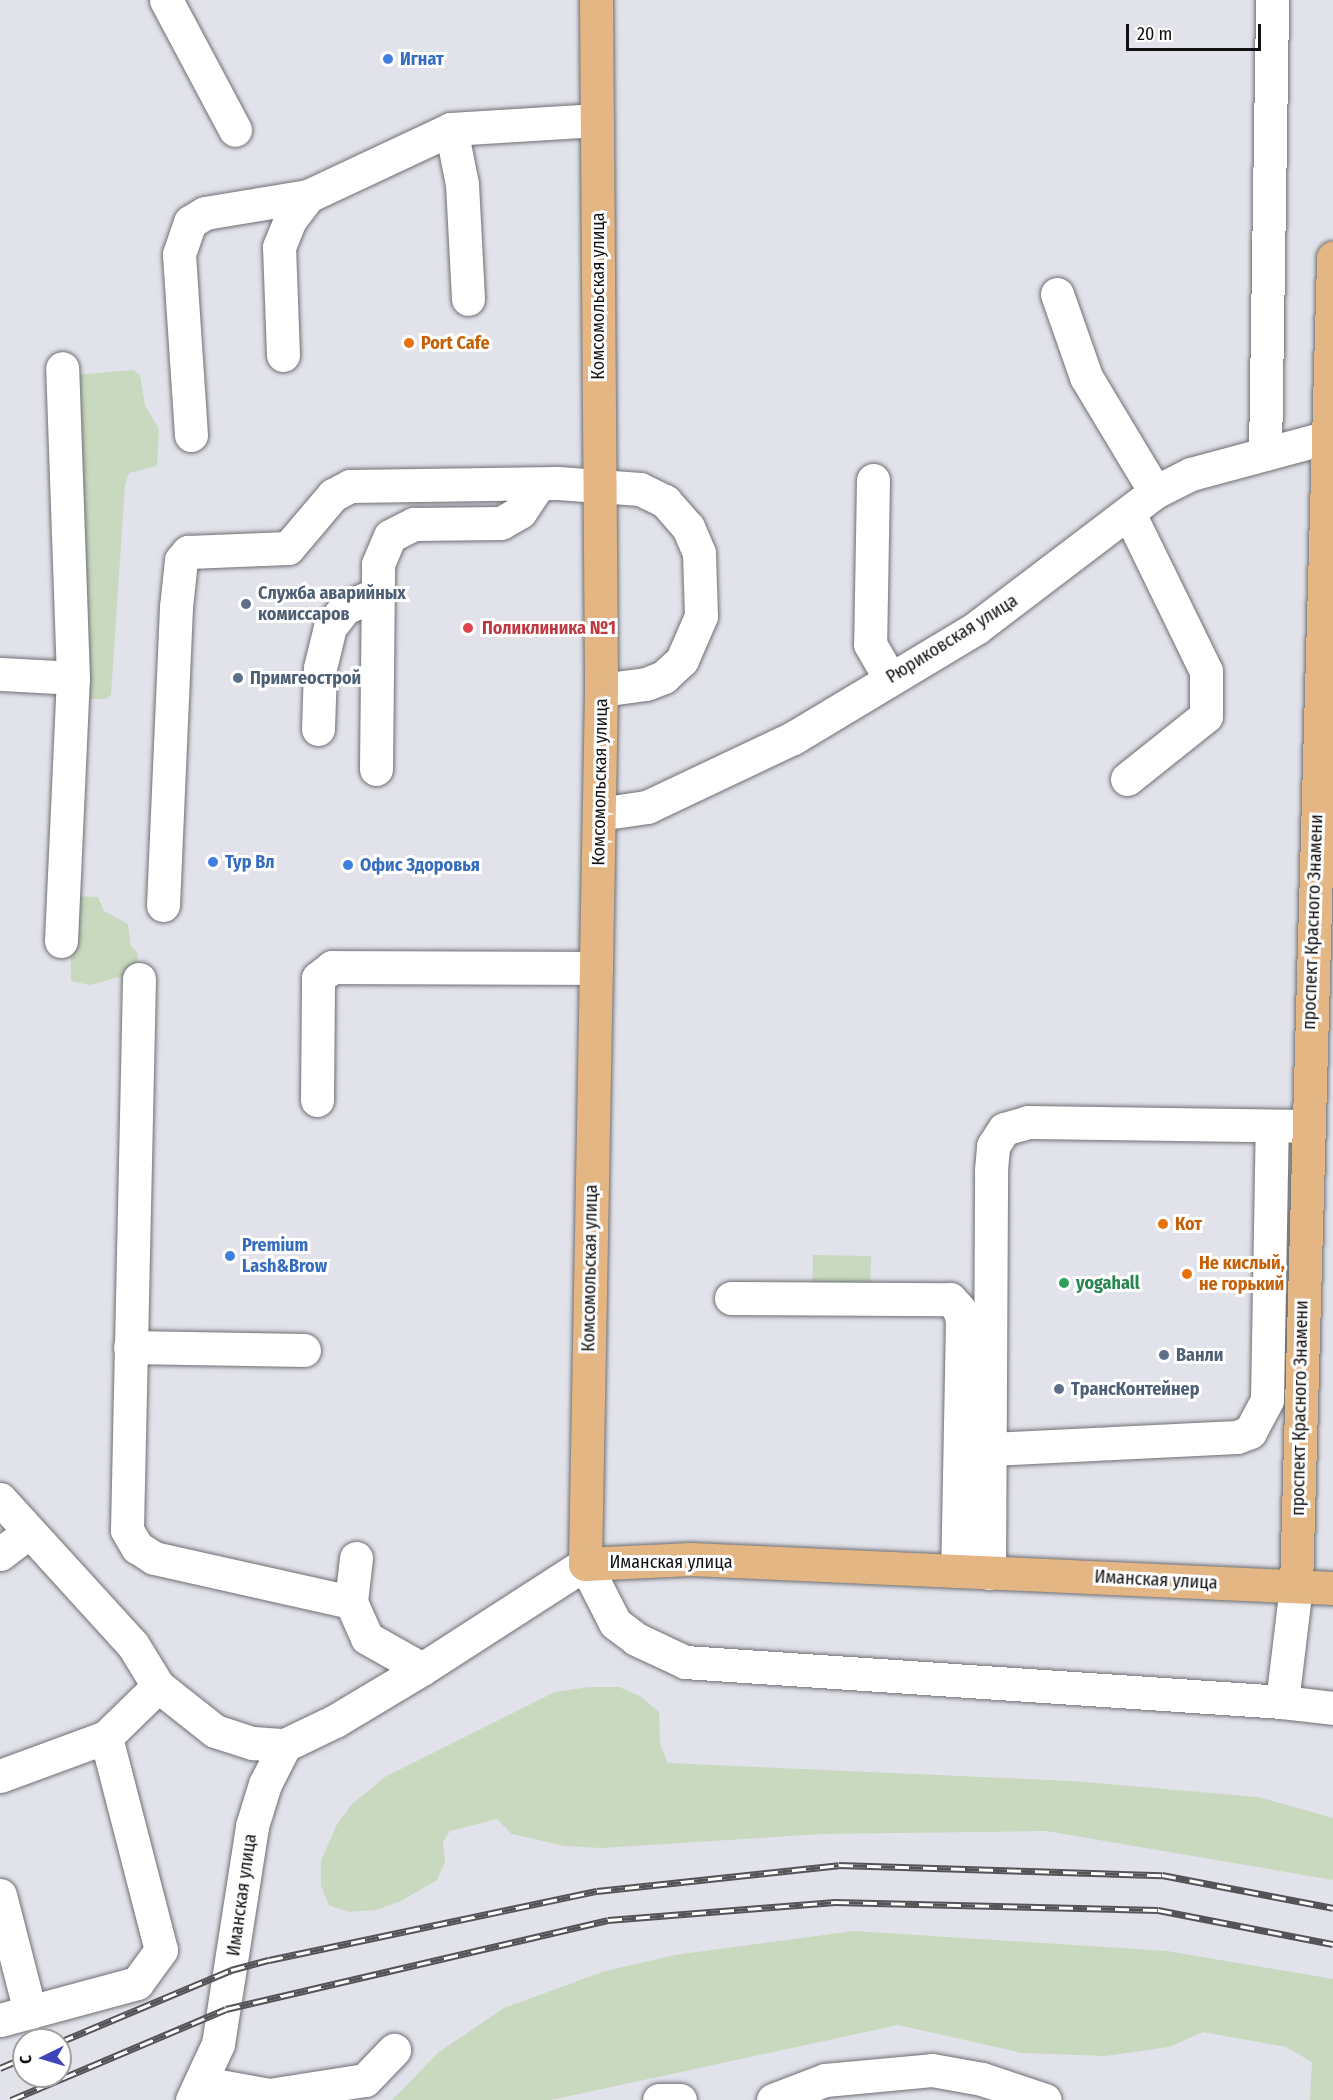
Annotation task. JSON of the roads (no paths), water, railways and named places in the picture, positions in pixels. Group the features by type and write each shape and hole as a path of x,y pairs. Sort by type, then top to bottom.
{"main road":[{"name":"Комсомольская улица","path":"585,1564 601,690 596,0"},
{"name":"проспект Красного Знамени","path":"1296,1586 1299,1389 1333,258"},
{"name":"Иманская улица","path":"585,1564 691,1559 1333,1588"}],"street":[{"path":"166,0 235,130"},
{"path":"1265,454 1272,0"},
{"path":"191,435 179,254 190,222 205,213 308,195 451,129 597,120"},
{"path":"451,129 462,184 468,299"},
{"path":"283,355 279,247 290,220 308,195"},
{"path":"1057,294 1086,376 1155,492"},
{"path":"61,941 74,620 62,368"},
{"name":"Рюриковская улица","path":"599,814 647,807 793,738 976,628 1130,515 1155,492 1191,474 1328,437"},
{"path":"873,480 870,644 890,678"},
{"path":"376,768 378,564 390,536 398,529 414,524 501,523 520,512 539,484"},
{"path":"163,905 176,607 184,555 199,551 288,548 333,495 350,486 600,484 640,489 665,501 688,527 699,553 701,616 682,660 664,677 646,684 601,690"},
{"path":"1127,779 1206,716 1206,671 1130,515"},
{"path":"318,729 321,668 330,627 345,608 378,593"},
{"path":"0,674 73,678"},
{"path":"317,1100 318,978 332,967 596,968"},
{"path":"139,978 127,1530 137,1547 154,1558 351,1602"},
{"path":"973,1572 991,1449 991,1170 993,1146 1004,1129 1028,1122 1307,1126"},
{"path":"991,1449 1238,1437 1250,1432 1258,1423 1267,1400 1272,1126"},
{"path":"732,1298 950,1299 955,1304 962,1320 973,1572"},
{"path":"130,1347 304,1350"},
{"path":"1267,1388 1299,1389"},
{"path":"0,1498 28,1533 132,1645 158,1686 215,1731 254,1743 285,1745"},
{"path":"0,1554 28,1533"},
{"path":"356,1558 351,1602 367,1638 422,1669"},
{"path":"585,1564 615,1623 636,1639 685,1662 1282,1702 1333,1708"},
{"name":"Иманская улица","path":"198,2092 218,2044 226,2009 241,1880 252,1826 265,1784 285,1745 335,1721 422,1669 585,1564"},
{"path":"1282,1702 1296,1586"},
{"path":"0,1776 106,1737 158,1686"},
{"path":"0,1895 15,2016 137,1983 161,1950 106,1737"},
{"path":"198,2092 269,2095 365,2080 394,2050"},
{"path":"773,2100 825,2080 932,2070 982,2079 1045,2100"},
{"path":"660,2100 680,2100"}],"railway":[{"path":"72,2037 231,1970 269,1960 597,1891 839,1865 1162,1875 1333,1908"},
{"path":"11,2100 226,2009 608,1920 835,1902 1158,1910 1333,1944"},
{"path":"0,2068 12,2063"}],"place":[{"name":"Игнат","path":"388,59"},
{"name":"Port Cafe","path":"409,343"},
{"name":"Служба аварийных комиссаров","path":"246,604"},
{"name":"Поликлиника №1","path":"468,628"},
{"name":"Примгеострой","path":"238,678"},
{"name":"Тур Вл","path":"213,862"},
{"name":"Офис Здоровья","path":"348,865"},
{"name":"Кот","path":"1163,1224"},
{"name":"Premium Lash&Brow","path":"230,1256"},
{"name":"Не кислый, не горький","path":"1187,1274"},
{"name":"yogahall","path":"1064,1283"},
{"name":"Ванли","path":"1164,1355"},
{"name":"ТрансКонтейнер","path":"1059,1389"}]}
